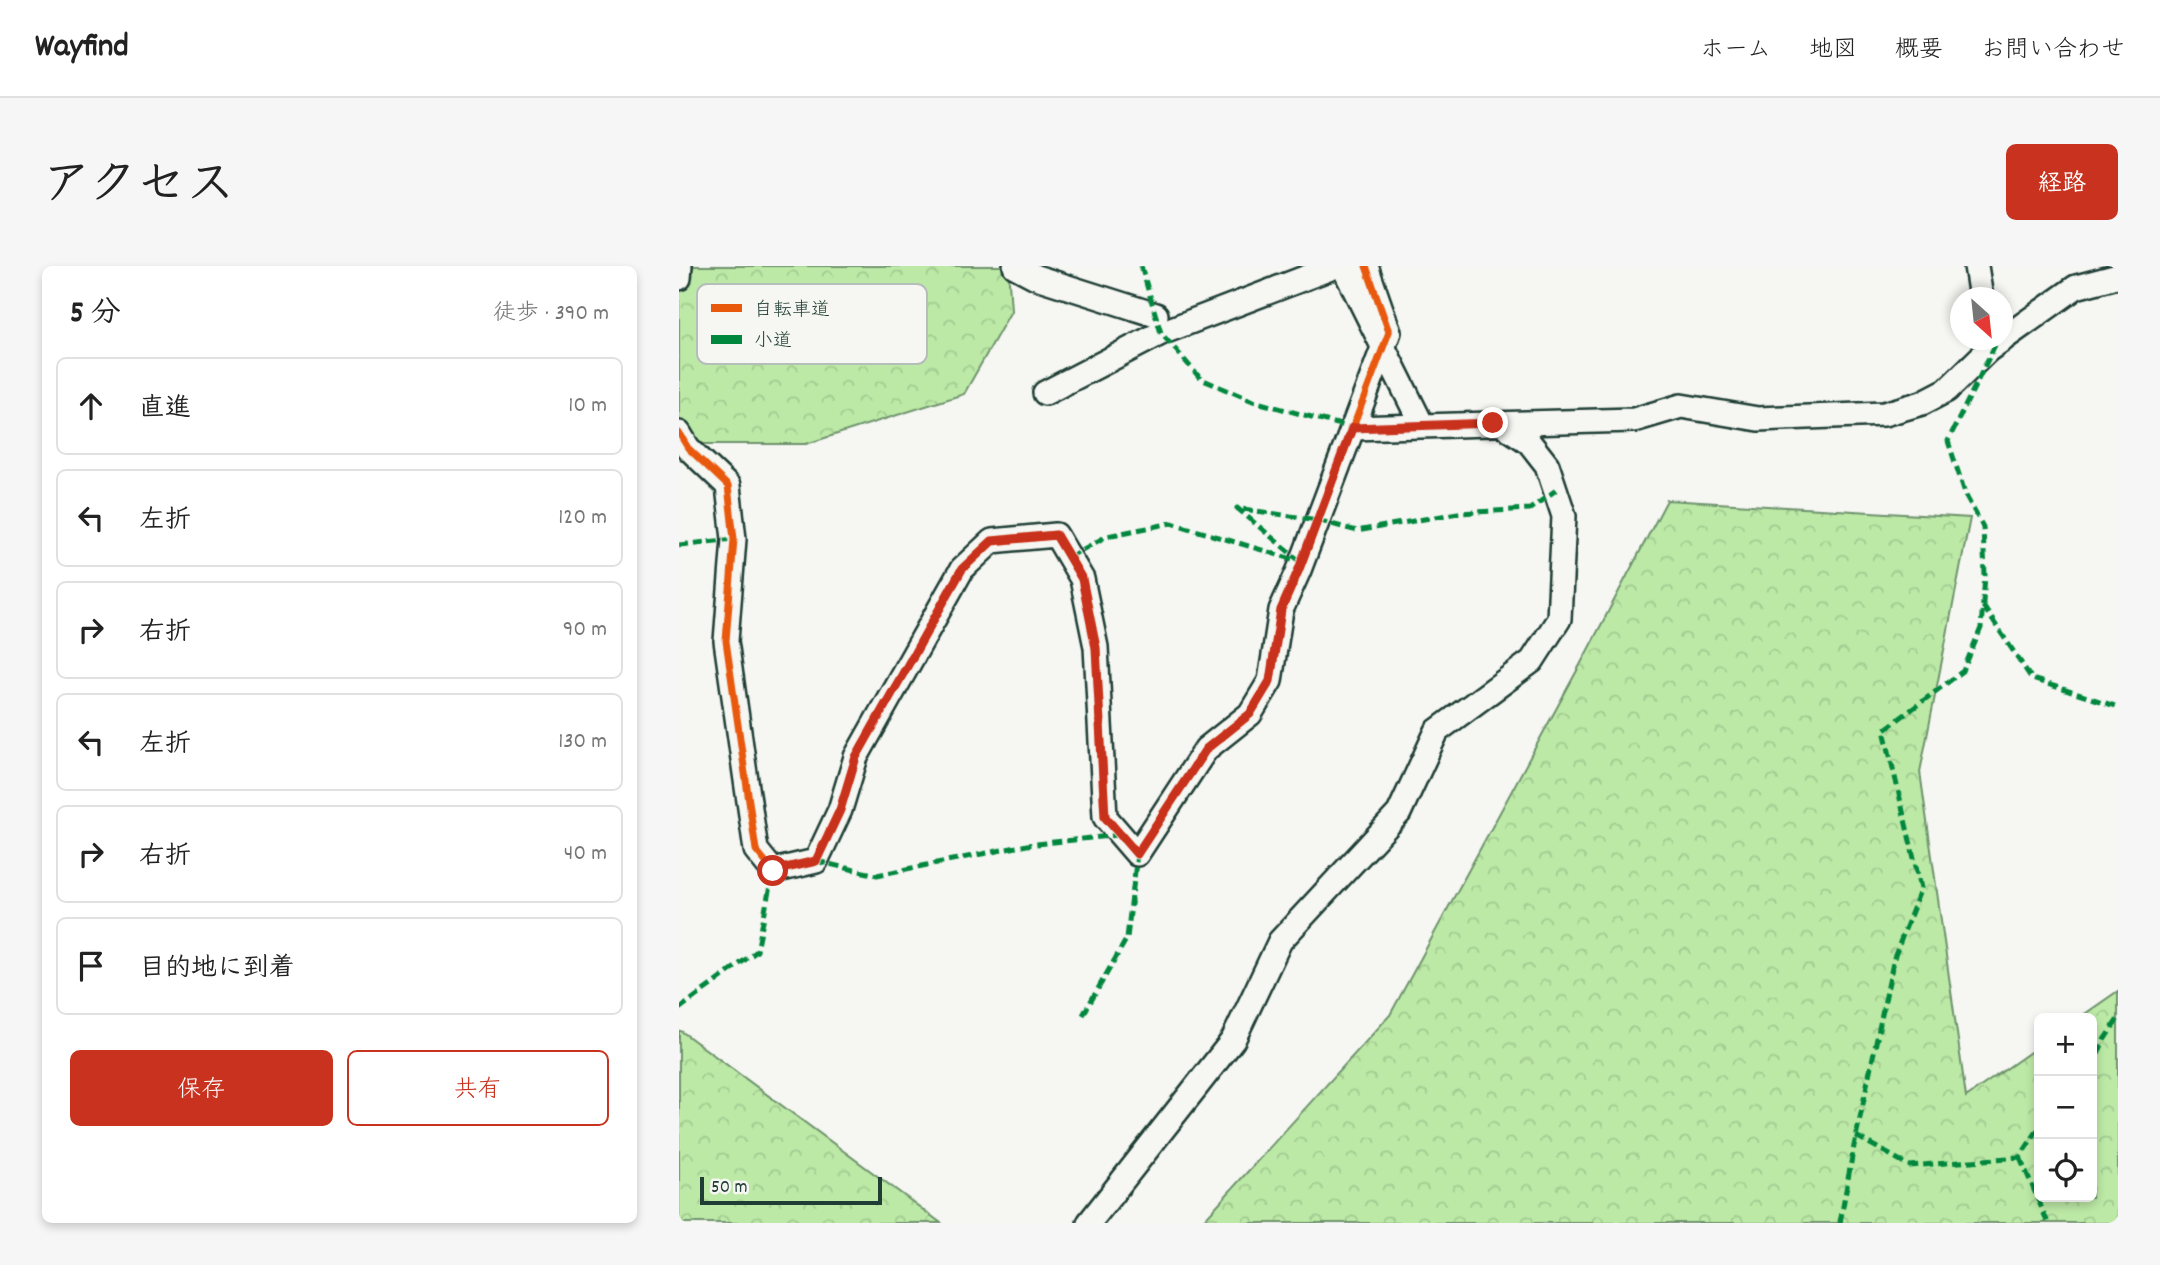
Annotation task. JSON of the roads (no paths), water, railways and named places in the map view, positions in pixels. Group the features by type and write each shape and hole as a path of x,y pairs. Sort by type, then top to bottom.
{"street":[{"path":"679,278 680,266"},
{"path":"1015,266 1036,277 1156,315"},
{"path":"1045,393 1161,333 1336,266"},
{"path":"1343,266 1422,425"},
{"path":"679,433 688,449 728,486 734,540 726,641 756,850 773,871 816,861 840,810 856,757 962,569 992,541 1056,535 1082,579 1096,648 1105,817 1137,854 1206,749 1250,714 1270,681 1281,610 1389,332 1366,266"},
{"path":"1976,266 1979,287"},
{"path":"2013,330 2076,287 2118,276"},
{"path":"1352,428 1634,420 1681,407 1758,419 1884,414 1921,403 1947,390 1987,350"},
{"path":"1089,1223 1233,1040 1280,941 1399,813 1437,731 1532,661 1559,619 1564,516 1547,465 1529,442 1502,424"}]}
